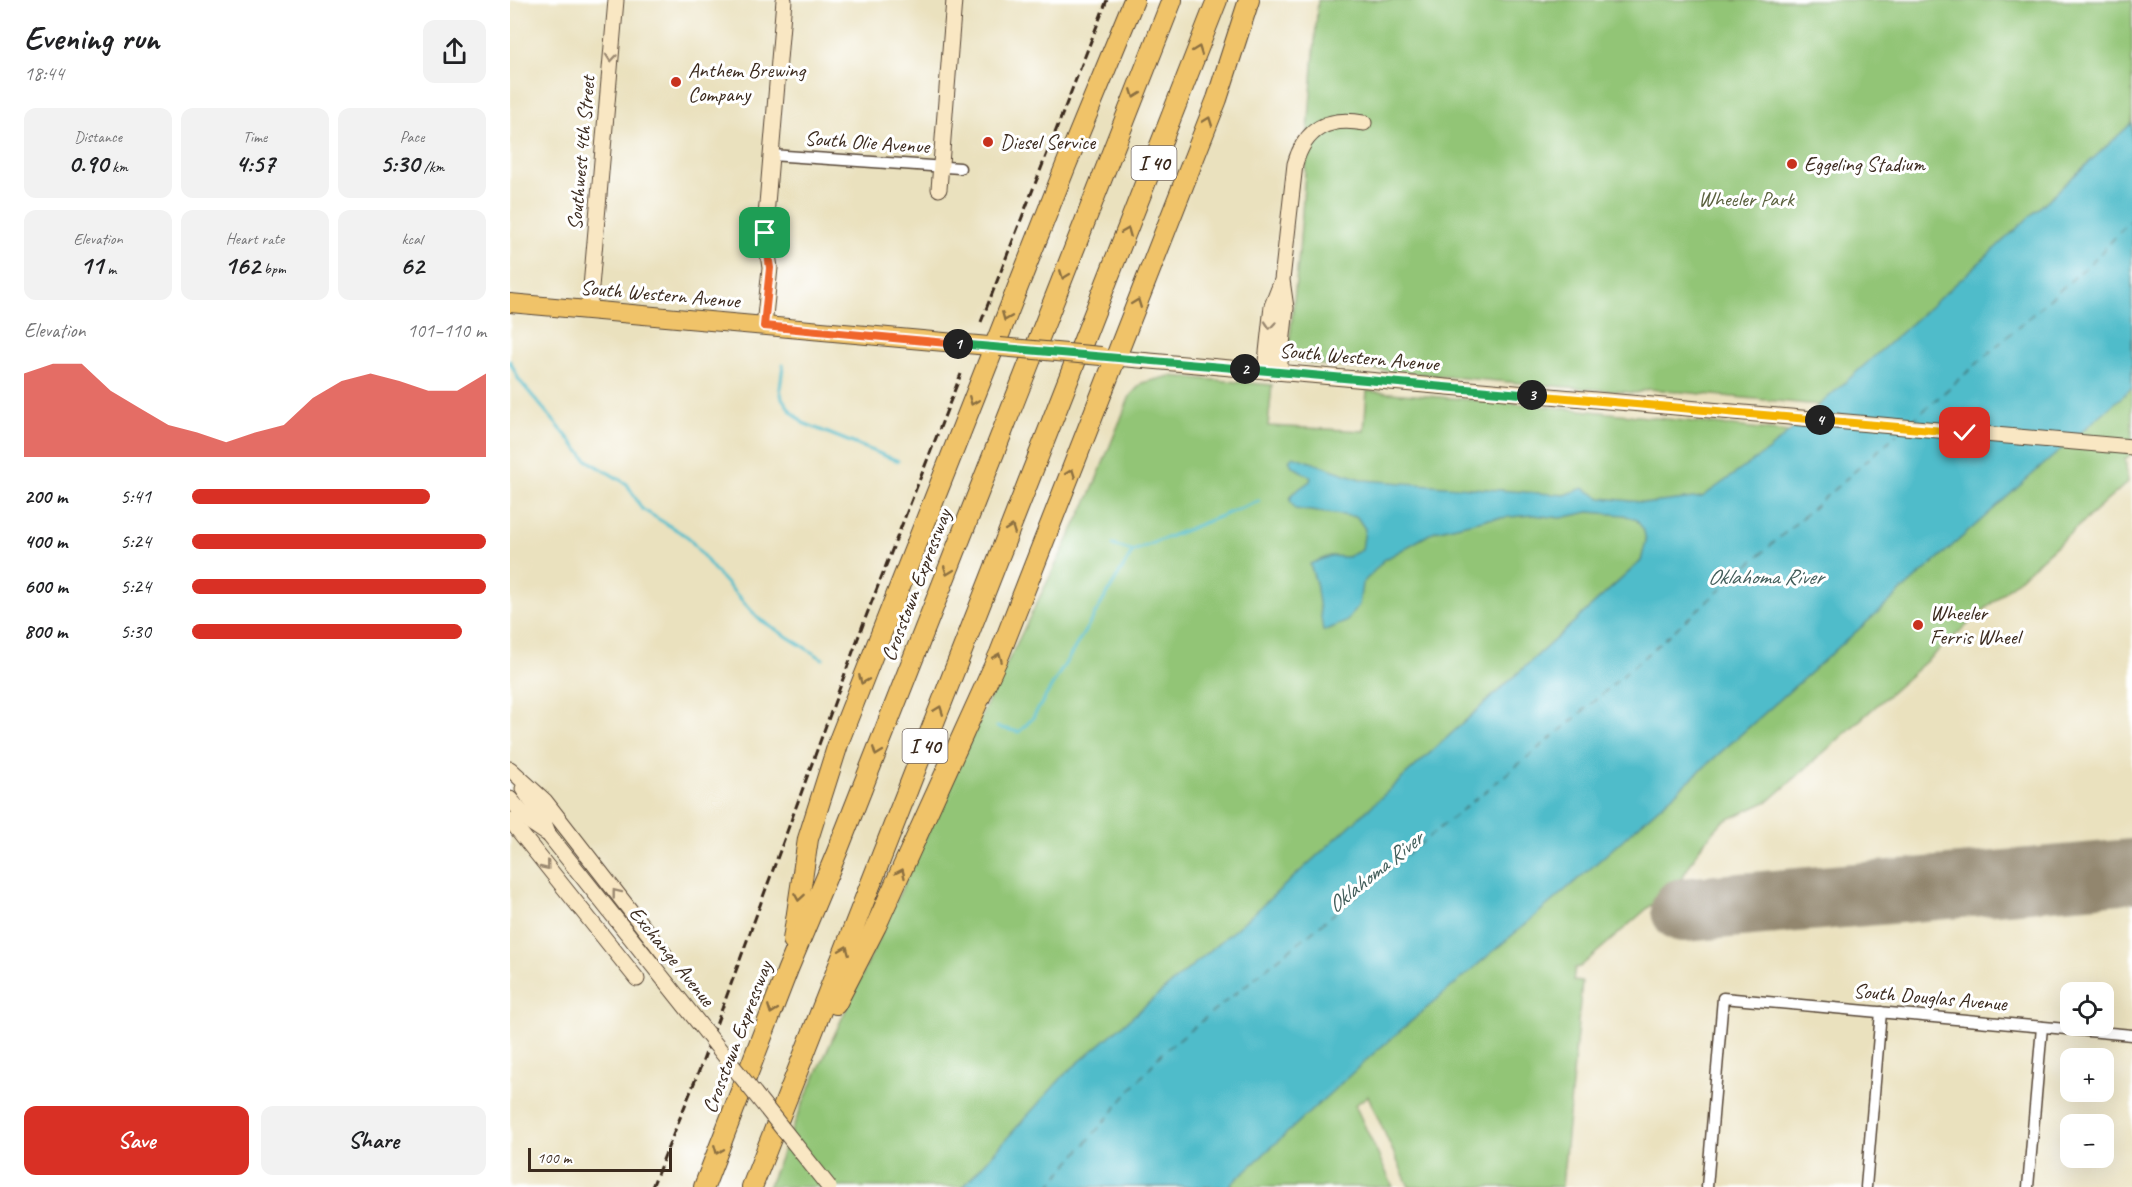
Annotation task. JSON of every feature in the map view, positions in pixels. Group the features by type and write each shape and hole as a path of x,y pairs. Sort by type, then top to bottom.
{"highway":[{"path":"788,969 808,839 837,749 1134,0"},
{"name":"Crosstown Expressway","path":"704,1187 788,969 850,819 1172,0"},
{"name":"I 40","path":"752,1187 1217,0"},
{"path":"785,1102 876,926 1000,652 1108,357 1217,99 1249,0"}],"main road":[{"name":"Southwest 4th Street","path":"589,310 616,0"},
{"path":"764,326 770,268 765,233 784,0"},
{"path":"939,189 954,0"},
{"path":"1272,371 1272,306 1282,280 1298,153 1310,135 1327,124 1347,119 1364,123"},
{"name":"South Western Avenue","path":"510,303 2132,447"},
{"path":"510,769 545,801 665,955"},
{"name":"Exchange Avenue","path":"510,769 541,815 549,835 830,1187"},
{"name":"Exchange Avenue","path":"510,799 531,823 549,835"},
{"path":"510,820 637,979"}],"street":[{"name":"South Olie Avenue","path":"771,154 960,168"},
{"path":"637,979 665,955"},
{"name":"South Douglas Avenue","path":"1707,1187 1724,998 2132,1035"},
{"path":"1866,1187 1881,1012"},
{"path":"2028,1187 2042,1027"}],"green space":[{"name":"Wheeler Park","path":"1318,0 2132,0 2132,453 2125,459 2128,482 1770,800 1722,822 1701,846 1682,878 1580,967 1575,968 1573,981 1582,982 1562,1187 1409,1187 1368,1096 1355,1105 1393,1187 768,1187 803,1103 984,710 1091,493 1130,396 1142,383 1170,376 1272,385 1268,426 1364,431 1367,391 1534,405 1789,432 1819,405 1649,389 1636,393 1443,376 1319,364 1288,356 1299,252"}],"water":[{"name":"Oklahoma River","path":"2132,123 2132,388 1591,868 1373,1054 1228,1187 963,1187 1065,1074 1253,914 1641,561 1646,541 1644,531 1637,520 1624,515 1589,512 1561,518 1533,515 1487,519 1435,531 1384,560 1362,584 1359,605 1346,622 1323,631 1316,583 1310,564 1330,556 1347,557 1362,550 1365,529 1357,517 1295,509 1290,500 1292,494 1310,481 1311,477 1292,466 1289,460 1293,456 1363,480 1565,495 1583,488 1601,498 1651,503 1702,497 1770,449"}],"waterway":[{"path":"510,361 519,380 587,460 627,484 642,509 688,537 759,619 823,659"},
{"path":"783,365 780,389 782,398 803,423 898,461"},
{"path":"1113,545 1133,551 1259,501"},
{"path":"997,727 1019,732 1032,719 1133,551"}],"ferry route":[{"path":"1912,421 2094,260 2132,219"},
{"path":"1049,1187 1162,1053 1567,725 1897,434"}],"runway":[{"path":"1683,910 2132,871"}],"railway":[{"path":"981,322 1107,0"},
{"path":"652,1187 701,1066 865,619 961,374"}],"place":[{"name":"Anthem Brewing Company","path":"676,82"},
{"name":"Diesel Service","path":"988,142"},
{"name":"Eggeling Stadium","path":"1792,164"},
{"name":"Wheeler Ferris Wheel","path":"1918,625"}],"route":[{"path":"765,233 770,268 764,326 1965,433"}]}
